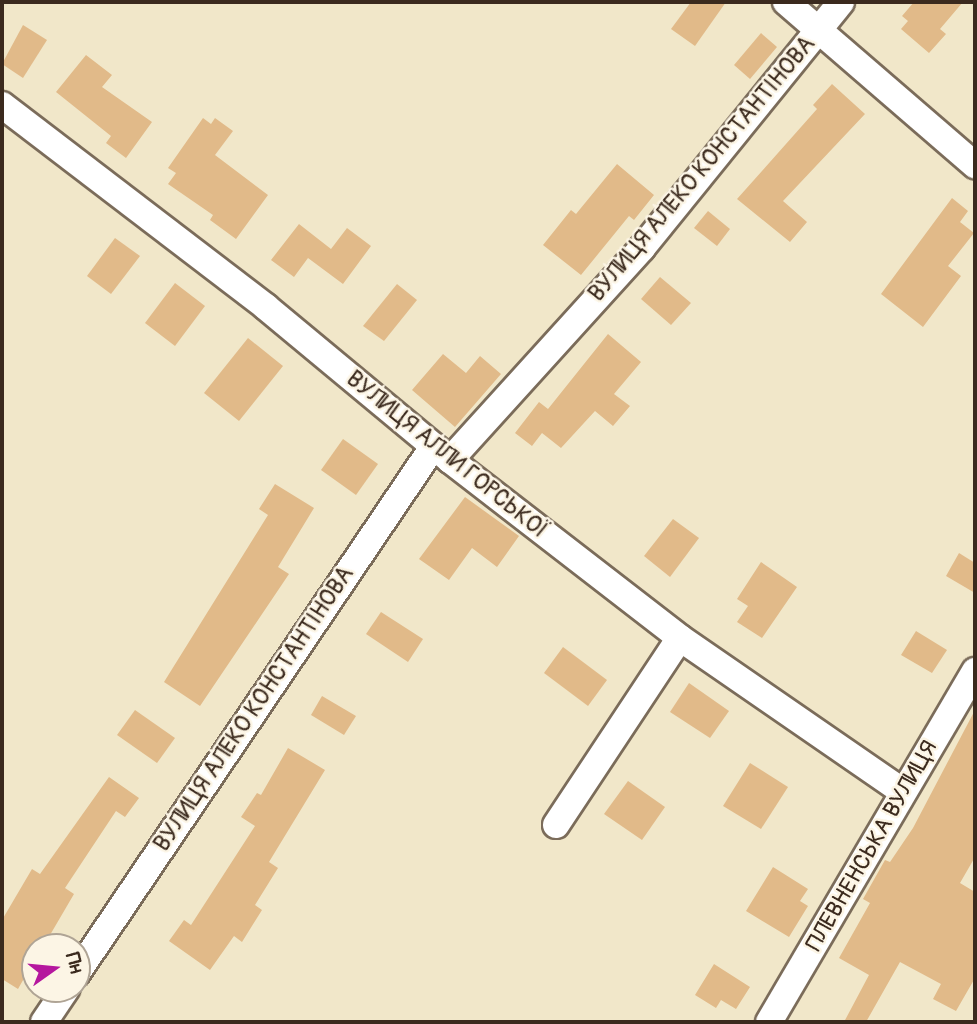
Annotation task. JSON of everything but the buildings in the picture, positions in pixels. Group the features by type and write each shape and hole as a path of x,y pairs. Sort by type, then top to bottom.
{"street":[{"path":"786,2 975,165"},
{"name":"ВУЛИЦЯ АЛЕКО КОНСТАНТІНОВА","path":"91,953 442,453 642,248 841,2"},
{"name":"ВУЛИЦЯ АЛЛИ ГОРСЬКОЇ","path":"2,105 256,299 442,453 680,638 902,791"},
{"path":"556,825 680,638"},
{"name":"ПЛЕВНЕНСЬКА ВУЛИЦЯ","path":"769,1022 902,791 975,671"},
{"path":"44,1022 57,1003"}]}
